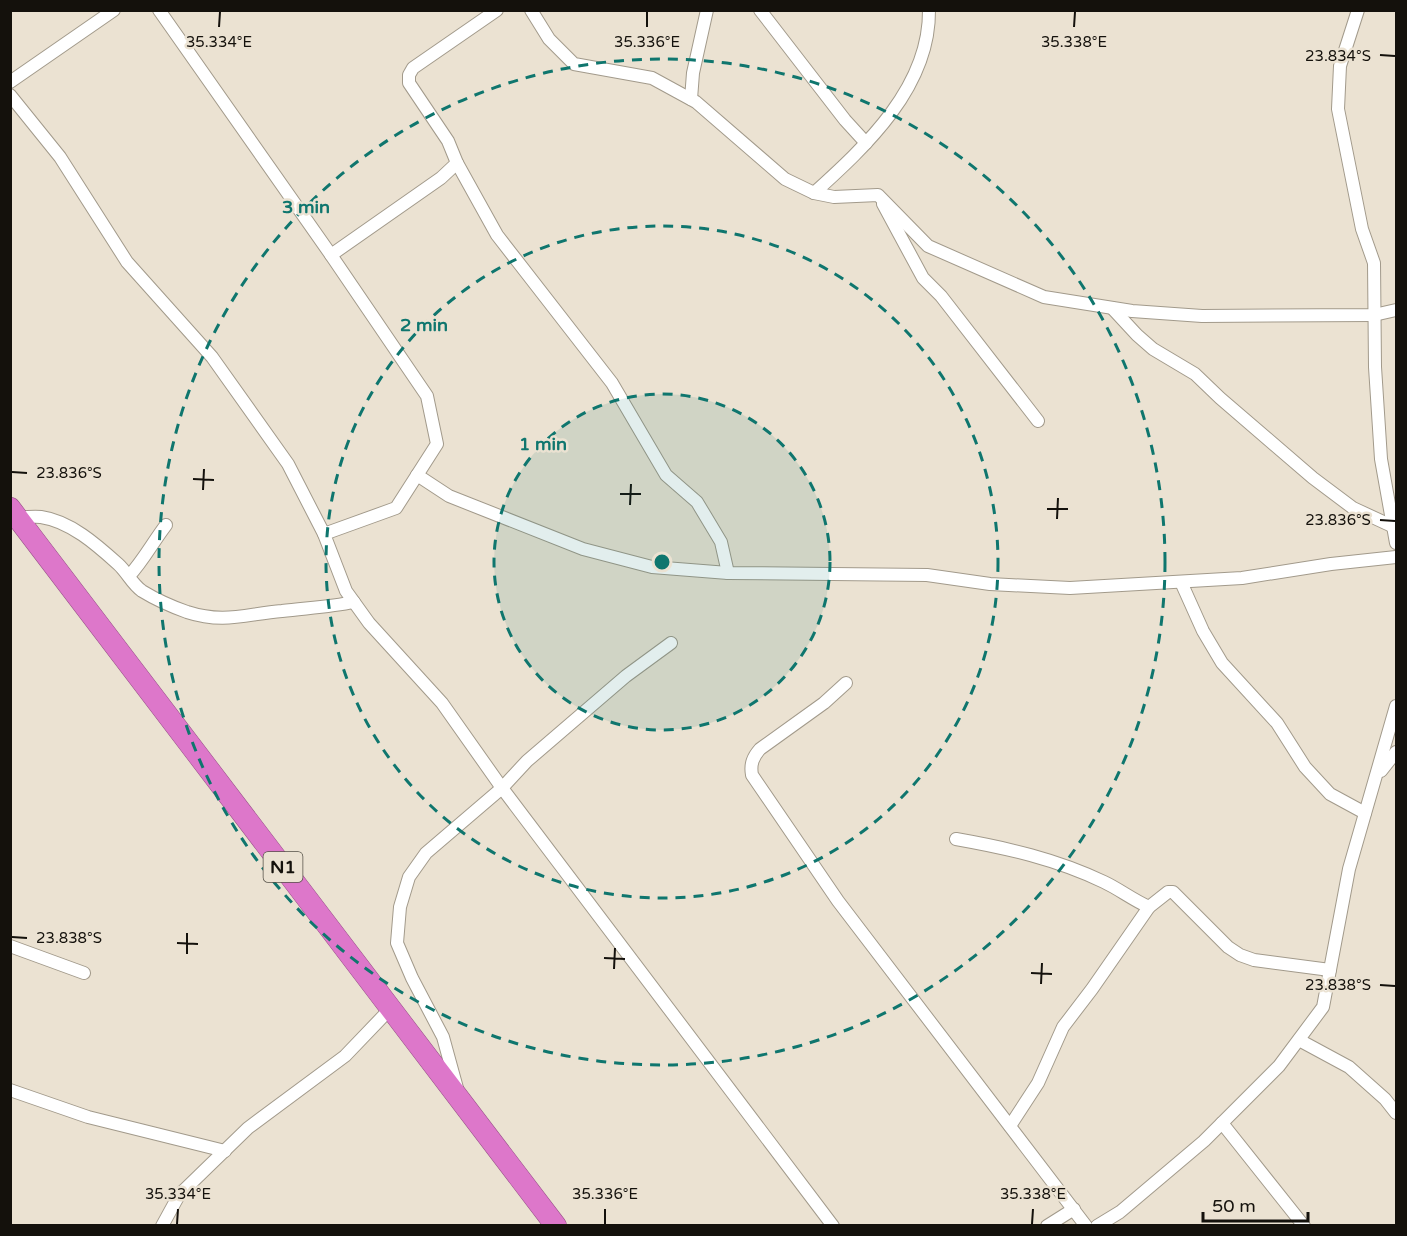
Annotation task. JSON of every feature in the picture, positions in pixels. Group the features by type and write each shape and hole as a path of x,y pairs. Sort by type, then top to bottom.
{"highway":[{"name":"N1","path":"14,513 556,1226"}],"street":[{"path":"10,82 114,10"},
{"path":"159,10 332,255 427,396 437,444 396,508 324,534"},
{"path":"497,10 413,68 409,75 409,83 448,141 457,163 497,235 612,384 666,475 697,502 721,542 728,573"},
{"path":"531,10 549,39 574,64 652,78 691,99 785,179 814,194 834,197 878,195 928,246 1044,297 1112,308 1202,316 1374,315 1396,310"},
{"path":"691,99 693,73 707,10"},
{"path":"760,10 845,120 866,143"},
{"path":"814,194 859,152 909,88 929,28 929,10"},
{"path":"1358,10 1340,66 1338,109 1362,229 1374,263 1374,315 1381,459 1396,543"},
{"path":"10,95 60,157 127,262 212,357 259,421 288,464 324,534 346,591 354,602 369,622 442,703 502,788 833,1226"},
{"path":"332,255 441,178 457,163"},
{"path":"878,195 923,278 941,296 1038,421"},
{"path":"1112,308 1153,349 1195,374 1313,478 1353,508 1394,527"},
{"path":"417,476 449,496 583,549 652,567 728,573 927,575 990,584 1070,588 1242,578 1331,564 1396,557"},
{"path":"14,513 52,519 69,528 118,564 140,590 202,616 236,619 354,602"},
{"path":"129,576 141,563 166,525"},
{"path":"1180,582 1203,631 1222,663 1277,723 1305,767 1330,794 1365,813"},
{"path":"461,1099 443,1037 412,978 398,943 398,915 409,877 426,853 502,788 527,761 626,676 671,643"},
{"path":"846,683 824,704 760,749 754,756 752,775 838,901 1086,1226"},
{"path":"1097,1226 1120,1212 1204,1141 1279,1066 1323,1007 1349,869 1396,706"},
{"path":"1376,776 1396,752"},
{"path":"956,839 1001,847 1058,862 1105,882 1149,908"},
{"path":"1010,1126 1038,1083 1063,1027 1149,908 1168,892 1173,892 1228,947 1240,955 1254,960 1330,970"},
{"path":"10,946 84,973"},
{"path":"162,1226 179,1196 248,1128 345,1056 391,1008"},
{"path":"1299,1040 1349,1067 1385,1099 1396,1113"},
{"path":"10,1090 88,1117 225,1151"},
{"path":"1222,1123 1304,1226"},
{"path":"1047,1226 1074,1209"}]}
